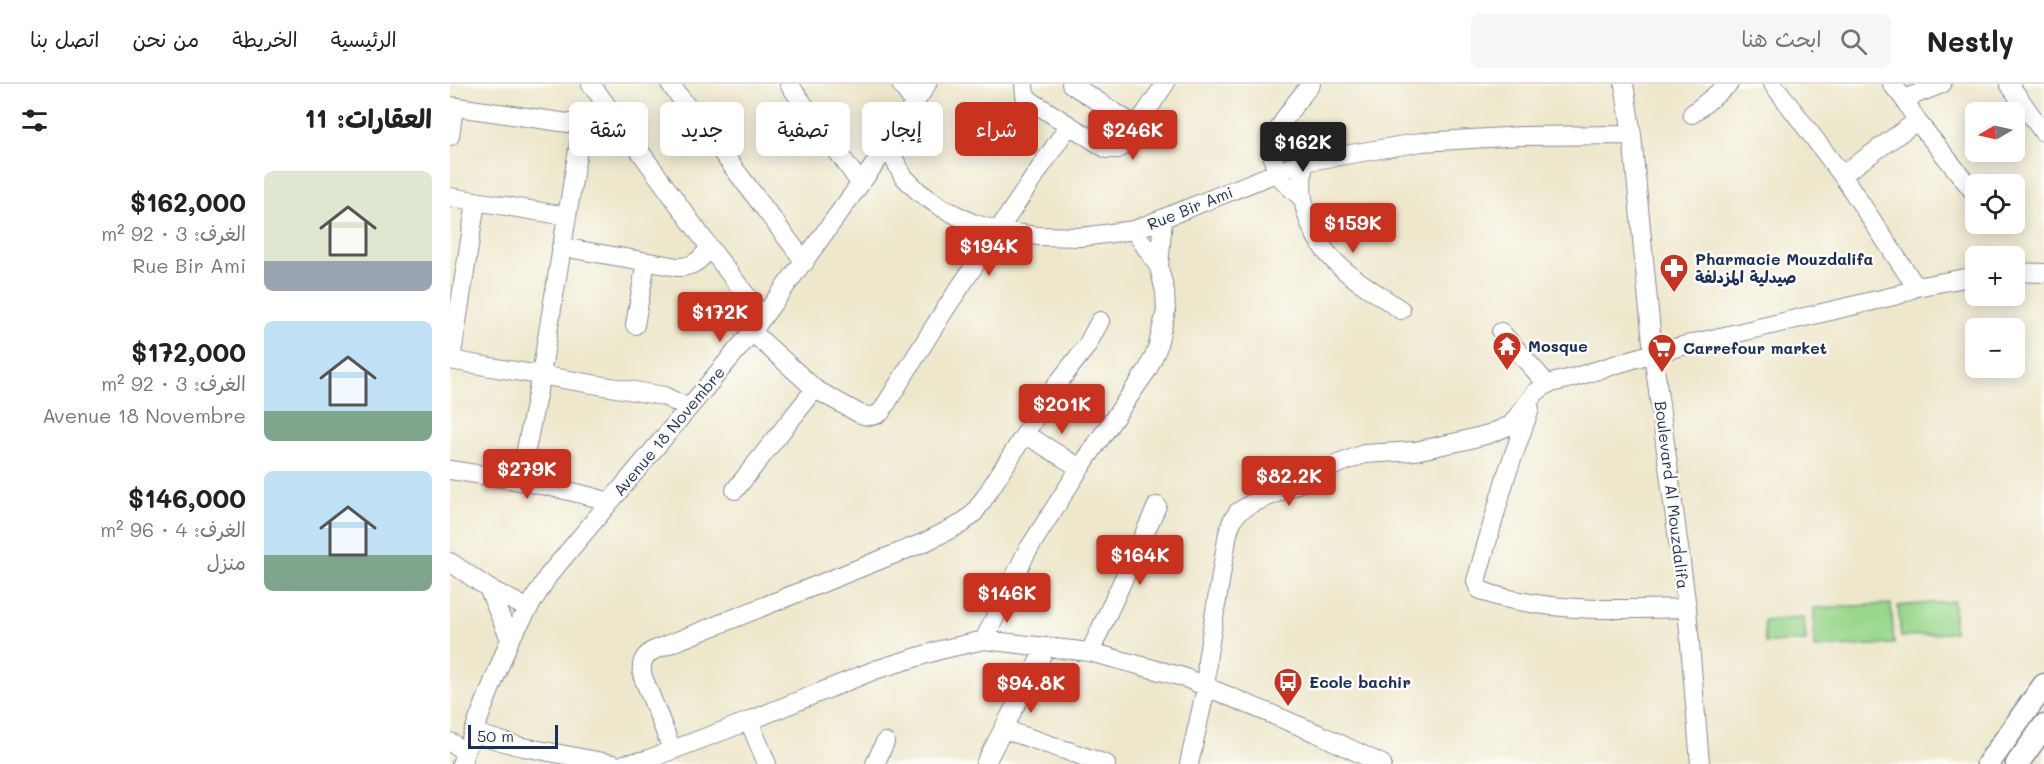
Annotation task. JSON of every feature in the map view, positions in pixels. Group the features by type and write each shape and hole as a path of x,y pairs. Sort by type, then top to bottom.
{"main road":[{"path":"1988,764 2044,685"},
{"path":"2017,764 2044,726"}],"street":[{"path":"670,84 805,262"},
{"path":"789,84 860,183"},
{"path":"901,84 914,102"},
{"name":"Avenue 18 Novembre","path":"916,102 927,84"},
{"path":"1024,84 1025,96 1107,149 1113,150 1123,146 1165,84"},
{"path":"1071,84 1137,126"},
{"path":"1303,199 1277,172 1273,154 1277,133 1291,108 1311,84"},
{"name":"Boulevard Al Mouzdalifa","path":"1624,84 1632,135 1653,353 1686,608 1700,764"},
{"path":"1692,114 1729,84"},
{"path":"1773,84 1842,175 1916,287"},
{"path":"1892,84 1917,121 1965,181"},
{"path":"1904,99 1942,84"},
{"path":"2009,84 2043,132"},
{"path":"599,89 607,102"},
{"path":"450,136 452,107 569,123"},
{"path":"1842,175 1917,121"},
{"path":"752,332 815,390 867,417 881,412 944,311 1069,125"},
{"name":"Rue Bir Ami","path":"885,156 919,192 939,206 972,223 999,231 1038,236 1082,237 1134,230 1303,162 1422,142 1521,136 1632,135"},
{"path":"520,480 541,375 577,156"},
{"path":"644,156 763,317"},
{"name":"Avenue 18 Novembre","path":"459,753 474,734 510,639 548,576 752,332 880,156"},
{"path":"1303,162 1303,199 1320,246 1340,267 1401,310"},
{"path":"450,197 567,216"},
{"path":"476,202 457,271 451,360 664,396 688,408"},
{"path":"984,640 1026,553 1080,468 1148,369 1157,349 1166,311 1165,292 1159,267 1163,219"},
{"path":"1134,230 1159,267"},
{"path":"561,247 685,267 699,261 710,248"},
{"path":"635,325 646,262"},
{"path":"2025,272 2044,273"},
{"path":"1189,764 1206,687 1207,660 1228,533 1238,512 1333,465 1365,454 1415,451 1489,434 1511,425 1541,388 1572,378 1653,353 1898,295 1916,287 1965,278"},
{"path":"672,750 643,677 642,664 646,655 925,542 961,524 986,498 1054,388 1086,348 1100,321"},
{"path":"1501,332 1541,388"},
{"path":"1541,388 1506,476 1476,581 1479,589 1502,597 1539,605 1578,609 1686,608"},
{"path":"735,490 815,390"},
{"path":"1025,434 1080,468"},
{"path":"450,470 520,480 585,494 610,502"},
{"path":"1090,652 1157,506"},
{"path":"450,562 488,588 527,608"},
{"path":"488,588 510,639"},
{"path":"624,764 646,760 875,670 940,650 984,640 1090,652 1183,677 1321,735 1382,764"},
{"path":"985,764 1046,646"},
{"path":"749,721 767,764"},
{"path":"1003,729 1106,764"},
{"path":"474,734 518,746 613,764"},
{"path":"875,764 885,742"}],"green space":[{"path":"1954,601 1954,632 1901,637 1898,606"},
{"path":"1891,604 1894,644 1814,648 1814,608"},
{"path":"1804,618 1806,641 1765,643 1764,621"}],"place":[{"name":"Pharmacie Mouzdalifa صيدلية المزدلفة","path":"1674,294"},
{"name":"Mosque","path":"1507,372"},
{"name":"Carrefour market","path":"1662,374"},
{"name":"Ecole bachir","path":"1288,708"}]}
